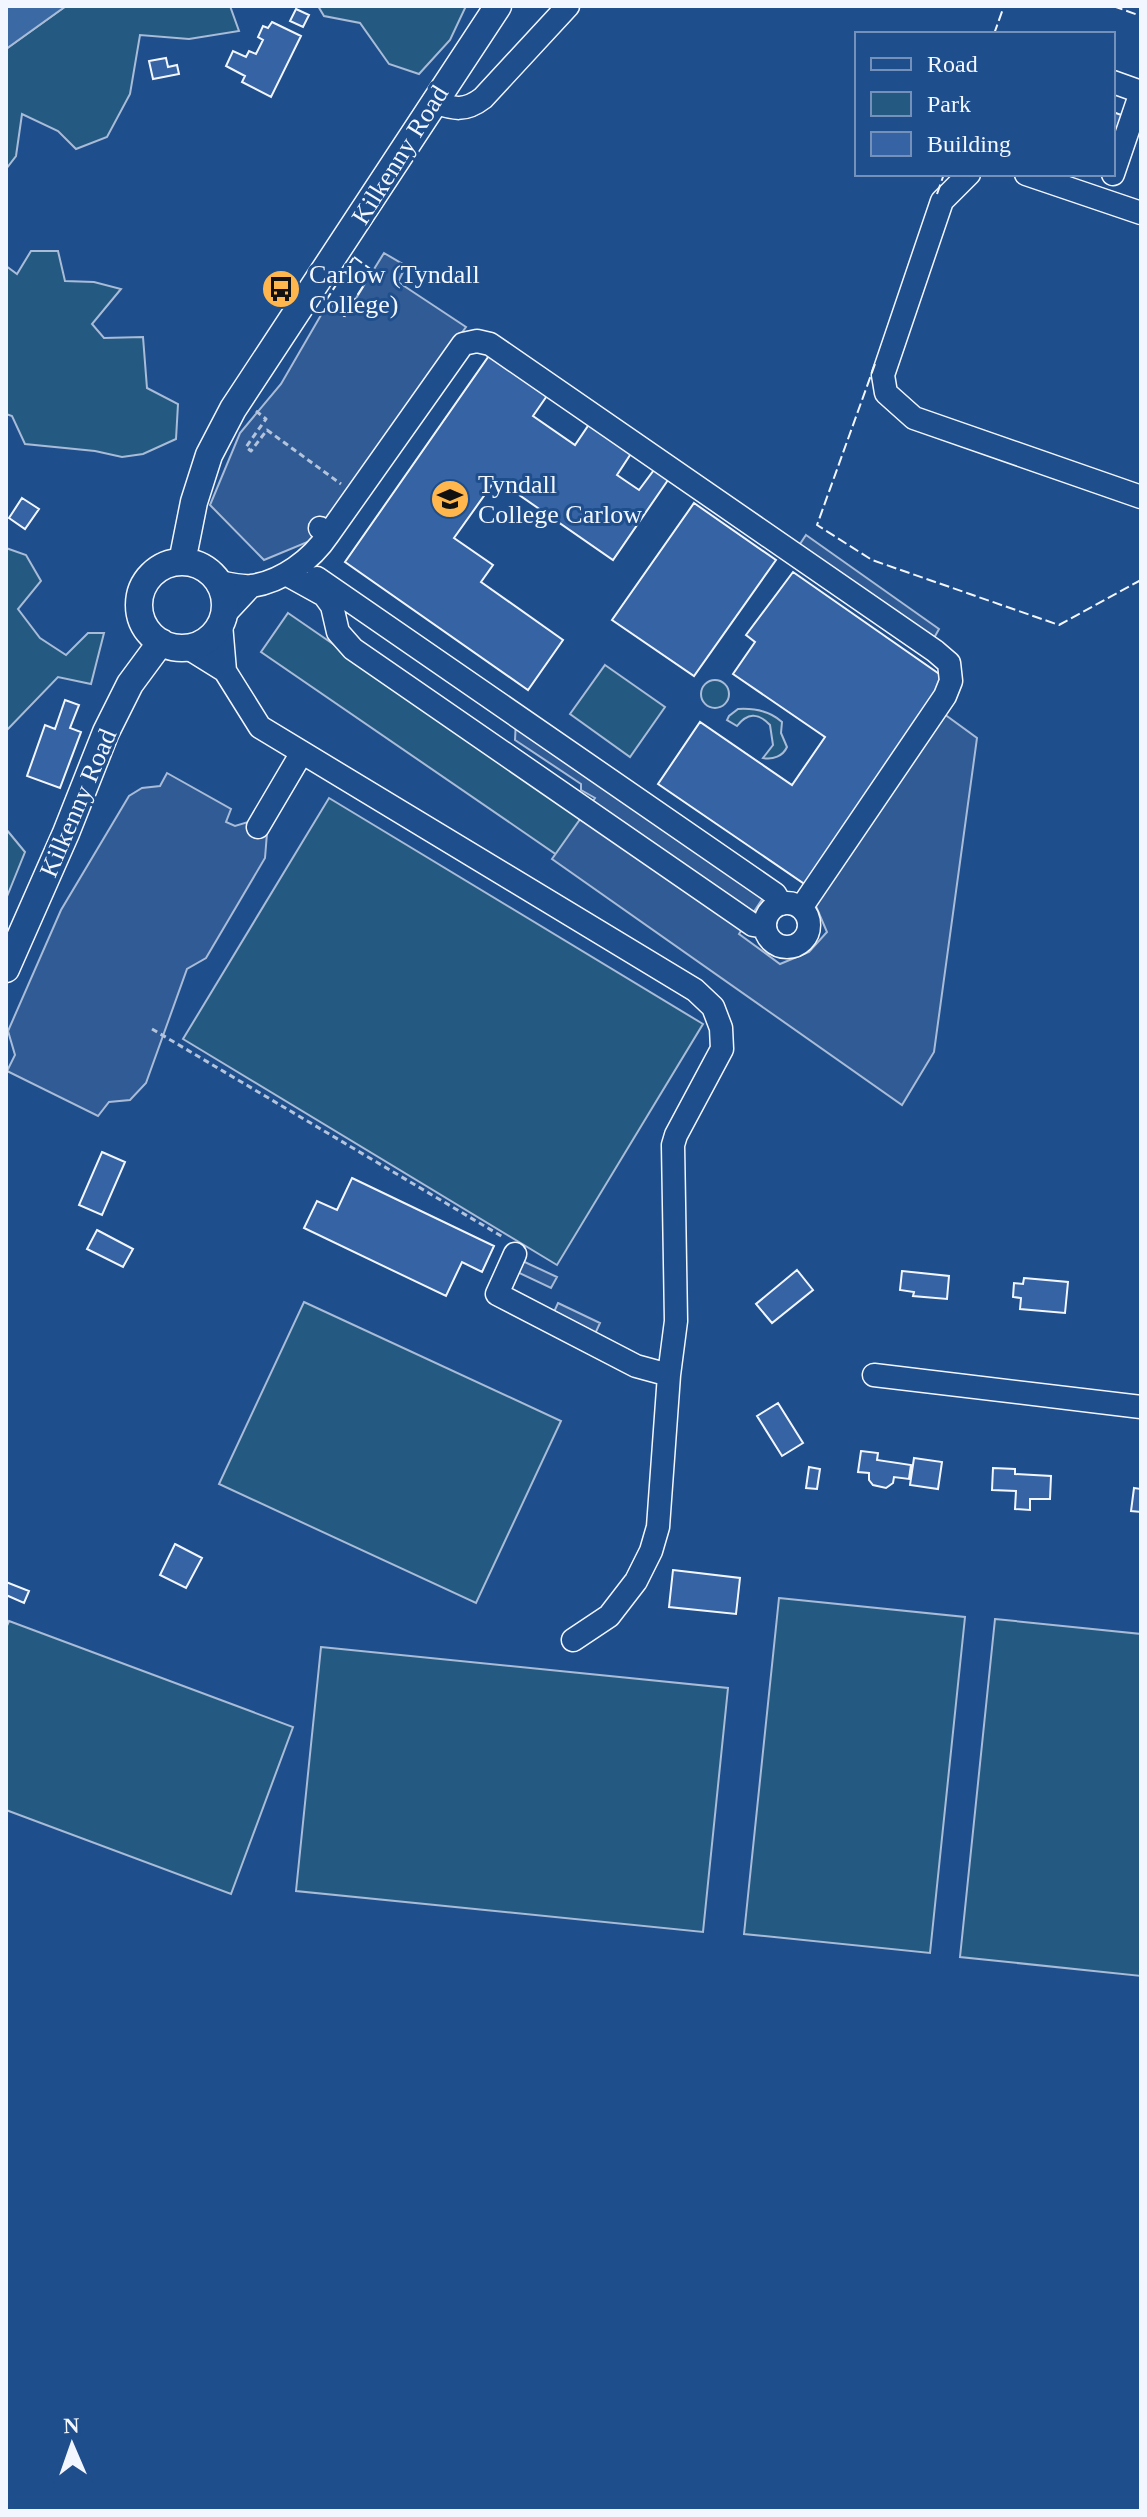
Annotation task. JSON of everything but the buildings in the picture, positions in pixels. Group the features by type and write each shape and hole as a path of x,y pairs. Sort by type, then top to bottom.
{"main road":[{"name":"Kilkenny Road","path":"182,562 194,502 209,455 240,399 498,6"},
{"path":"182,562 199,565 214,575 225,598 223,620 209,639 188,648 161,642 144,624 139,608 142,590 158,570 182,562"},
{"name":"Kilkenny Road","path":"6,969 66,833 106,732 130,684 161,642"}],"street":[{"path":"433,102 459,110 472,107 568,6"},
{"path":"1115,83 1141,92 1115,168"},
{"path":"967,176 942,201 883,375 886,393 914,418 1141,497"},
{"path":"1104,199 1112,176"},
{"path":"1057,179 1141,213"},
{"path":"286,574 317,552 324,531 357,495 463,344 477,341 490,344 935,651 949,663 951,681 945,696 791,906 768,913 754,931"},
{"path":"219,582 251,586 286,574 309,572 791,906 808,920 803,945 784,947 754,931 353,649 338,632 332,606 324,595 286,574"},
{"path":"225,671 223,620 251,586"},
{"path":"188,648 225,671 260,727 695,990 713,1007 721,1028 722,1049 673,1145 676,1321 658,1527 651,1551 636,1581 609,1616 573,1640"},
{"path":"258,827 301,754"},
{"path":"515,1254 497,1294 636,1366 669,1375"},
{"path":"874,1375 1141,1407"}],"path":[{"path":"240,399 266,419 246,447 251,451 267,430 357,495"},
{"path":"152,1029 509,1240 515,1254"}],"green space":[{"path":"66,6 230,6 239,31 189,39 140,35 130,94 107,137 76,149 58,131 22,114 16,156 6,169 6,49"},
{"path":"318,6 466,6 450,40 419,74 389,64 360,23 324,16"},
{"path":"31,251 58,251 65,281 94,282 121,289 92,324 104,338 143,337 147,388 178,404 176,439 143,454 122,457 25,444 12,416 6,414 6,266 17,274"},
{"path":"6,548 26,555 41,581 18,609 40,638 66,655 88,633 104,633 91,684 58,677 6,731"},
{"path":"288,613 583,816 557,855 261,652"},
{"path":"605,665 665,707 630,757 570,714"},
{"path":"715,680 725,684 729,694 725,704 715,708 705,704 701,694 705,684"},
{"path":"738,709 762,711 782,722 781,733 787,747 783,753 774,758 763,758 773,745 770,725 753,716 737,726 727,720"},
{"path":"329,798 703,1024 557,1265 183,1039"},
{"path":"6,829 25,852 6,899"},
{"path":"304,1302 561,1421 476,1603 219,1484"},
{"path":"779,1598 965,1617 930,1953 744,1934"},
{"path":"995,1619 1141,1634 1141,1976 960,1957"},
{"path":"9,1621 293,1727 231,1894 6,1810 6,1628"},
{"path":"321,1647 728,1688 703,1932 296,1891"}],"shaded area":[{"path":"6,6 66,6 6,49"},
{"path":"384,253 406,266 398,282 466,327 310,541 264,560 210,505 240,433 281,384 328,303 345,316"},
{"path":"806,535 939,629 929,647 794,553"},
{"path":"929,703 977,738 934,1052 902,1105 552,859 595,798 581,790 581,784 515,740 516,720 765,895 739,934 780,964 809,952 827,932 815,904"},
{"path":"167,773 231,809 226,822 235,826 248,822 267,833 265,858 206,958 187,969 146,1083 130,1100 109,1102 98,1116 7,1071 15,1055 8,1031 61,910 129,796 142,788 160,786"},
{"path":"516,1258 557,1277 551,1288 511,1269"},
{"path":"558,1303 600,1323 595,1334 553,1314"}],"fence":[{"path":"995,32 1004,6"},
{"path":"1113,6 1141,16"},
{"path":"937,194 943,176"},
{"path":"354,257 373,271 344,316 327,299 354,257"},
{"path":"875,364 817,525 872,560 1059,625 1141,580"}],"place":[{"name":"Carlow (Tyndall College)","path":"281,289"},
{"name":"Tyndall College Carlow","path":"450,499"}]}
